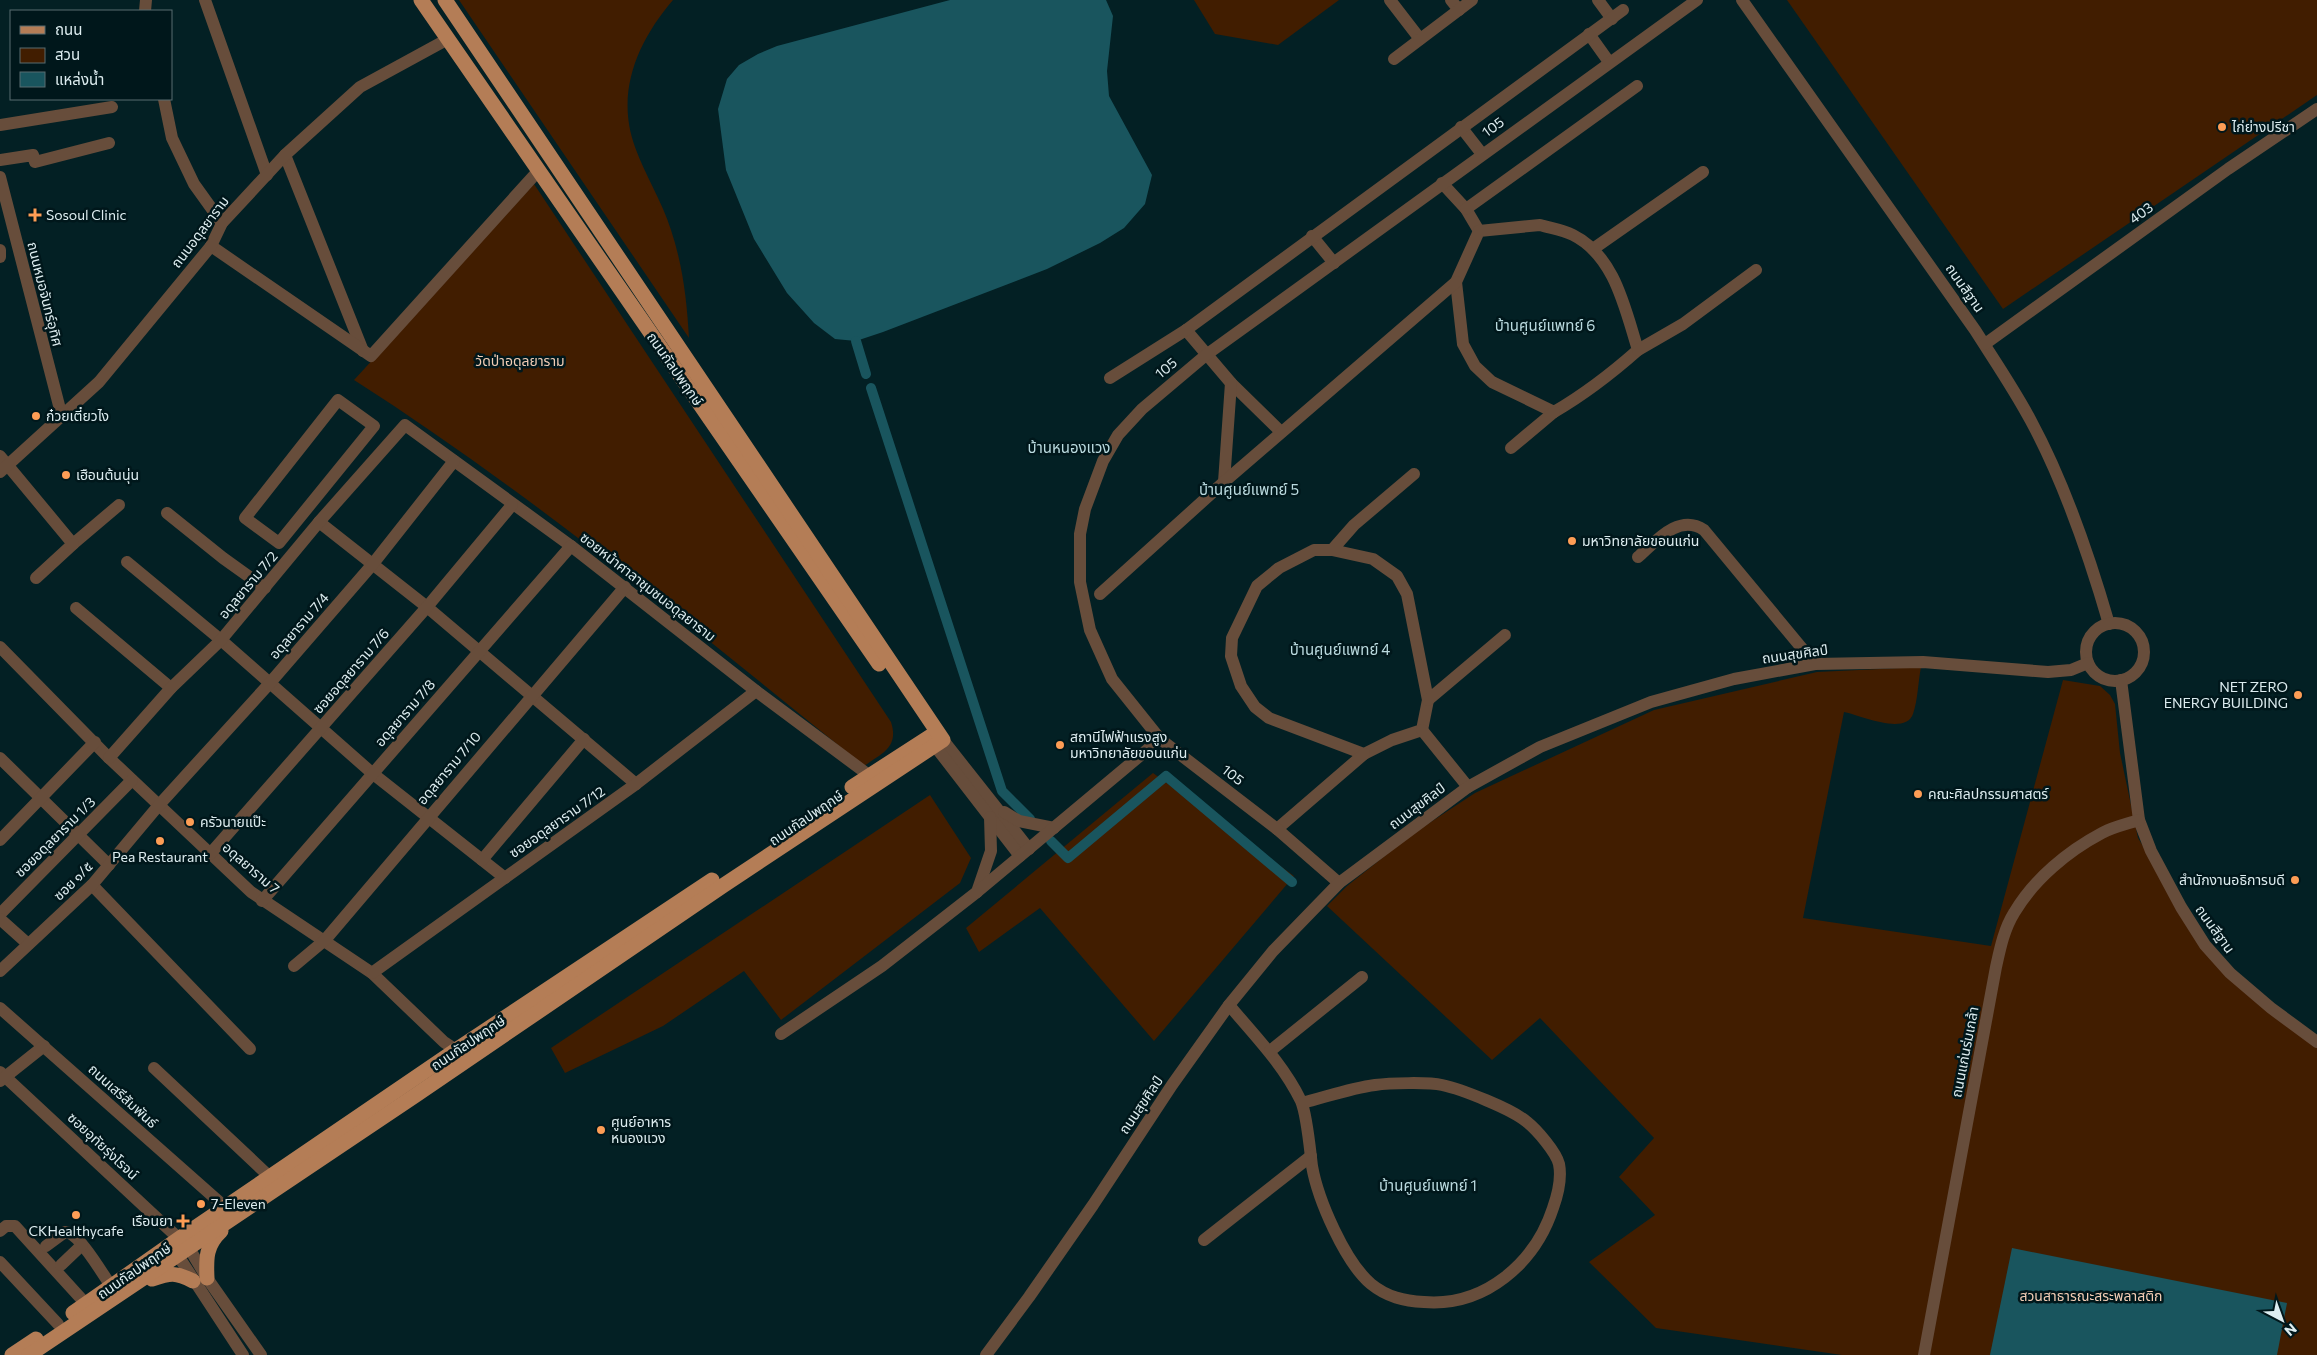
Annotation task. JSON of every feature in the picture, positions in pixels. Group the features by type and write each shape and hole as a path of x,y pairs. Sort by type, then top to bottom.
{"main road":[{"name":"ถนนกัลปพฤกษ์","path":"421,0 618,287 936,739"},
{"name":"ถนนกัลปพฤกษ์","path":"445,0 936,739"},
{"path":"618,287 632,279"},
{"name":"ถนนกัลปพฤกษ์","path":"29,1355 138,1283 225,1207 456,1050 870,776 936,739"},
{"name":"ถนนกัลปพฤกษ์","path":"12,1355 111,1286 256,1201 416,1096 936,739"},
{"path":"138,1283 168,1274 178,1274 200,1279 208,1245 256,1201"}],"street":[{"path":"206,0 267,175"},
{"path":"1390,0 1420,39"},
{"path":"1394,59 1420,39 1455,5 1472,0"},
{"path":"1598,0 1612,18"},
{"name":"105","path":"1339,883 1277,829 1160,739 1112,679 1090,630 1080,582 1080,534 1092,486 1103,461 1118,435 1142,409 1206,355 1697,0"},
{"name":"ถนนสีฐาน","path":"1742,0 1984,344 2019,400 2048,454 2073,517 2109,624"},
{"path":"1110,378 1186,330 1623,10"},
{"path":"1589,34 1609,62"},
{"name":"ถนนอดุลยาราม","path":"2,464 62,417 99,382 211,246 222,223 285,154 360,87 448,39"},
{"path":"1466,209 1636,86"},
{"path":"164,100 172,138 194,184 222,223"},
{"path":"0,125 112,107"},
{"name":"403","path":"1984,344 2220,174 2317,109"},
{"path":"1461,127 1482,154"},
{"path":"0,160 33,155 35,162 109,143"},
{"path":"285,154 364,351"},
{"path":"211,246 371,356 539,170"},
{"path":"1594,250 1703,172"},
{"name":"ถนนหมอจันทร์อุทิศ","path":"0,177 4,215 62,417"},
{"path":"1442,183 1466,209 1480,231"},
{"path":"1480,231 1540,225 1573,235 1594,250 1616,282 1638,350"},
{"path":"1100,594 1281,432 1456,282 1480,231"},
{"path":"1312,236 1334,263"},
{"path":"0,250 0,257"},
{"path":"1511,448 1554,412 1613,373 1638,350 1683,324 1756,270"},
{"path":"1456,282 1463,344 1475,366 1492,382 1554,412"},
{"path":"1186,330 1231,384 1281,432"},
{"path":"1224,482 1231,384"},
{"path":"338,400 374,426 328,482 279,543 245,518 338,400"},
{"name":"ซอยหน้าศาลาชุมชนอดุลยาราม","path":"405,425 512,505 571,546 870,776"},
{"name":"อดุลยาราม 7/2","path":"109,758 171,688 221,640 319,522 405,425"},
{"name":"อดุลยาราม 7/4","path":"159,805 269,684 372,565 454,461"},
{"path":"2,464 73,544"},
{"path":"1332,550 1354,525 1414,474"},
{"path":"328,482 343,494"},
{"path":"36,578 119,505"},
{"name":"ซอยอดุลยาราม 7/6","path":"210,854 427,607 512,505"},
{"path":"167,512 223,558 265,588"},
{"path":"319,522 427,607 636,784"},
{"path":"1638,557 1678,526 1697,525 1704,530 1815,664"},
{"name":"อดุลยาราม 7/8","path":"262,900 571,546"},
{"path":"1364,754 1269,718 1255,706 1241,686 1231,656 1232,638 1257,586 1280,568 1314,550 1332,550 1373,559 1397,576 1407,594 1428,700 1422,730"},
{"path":"127,562 221,640 372,773 505,878"},
{"name":"อดุลยาราม 7/10","path":"294,966 325,940 531,694 624,587"},
{"path":"76,608 171,688"},
{"path":"2109,624 2124,624 2132,628 2138,634 2144,648 2144,657 2136,672 2121,680 2113,681 2098,675 2088,662 2086,653 2087,643 2092,634 2100,627 2109,624"},
{"path":"1428,700 1505,635"},
{"name":"อดุลยาราม 7","path":"0,646 109,758 210,854 262,900 325,940 372,973 444,1042 456,1050"},
{"name":"ถนนสุขศิลป์","path":"986,1355 1030,1296 1172,1085 1229,1005 1273,951 1339,883 1468,786 1540,747 1651,702 1734,679 1815,664 1923,662 2048,672 2071,670 2088,662"},
{"name":"ถนนสีฐาน","path":"2121,680 2138,820 2176,899 2205,945 2230,973 2257,997 2317,1042"},
{"name":"ซอยอดุลยาราม 7/12","path":"372,973 636,784 756,690"},
{"path":"1277,829 1364,754 1392,740 1422,730"},
{"path":"1422,730 1468,786"},
{"path":"482,860 584,739"},
{"path":"936,739 994,811 1024,853"},
{"path":"781,1034 882,966 977,892 1160,739"},
{"path":"0,840 95,742"},
{"path":"0,758 109,865"},
{"name":"ซอยอดุลยาราม 1/3","path":"0,914 132,780"},
{"name":"ซอย ๑/๕","path":"0,971 92,885 159,805"},
{"path":"994,811 1019,821 1054,828"},
{"path":"977,892 991,851 994,811"},
{"name":"ถนนแก่นร่มเกล้า","path":"1924,1355 2003,937 2014,913 2051,868 2103,832 2138,820"},
{"path":"92,885 250,1049"},
{"path":"0,919 28,944"},
{"path":"1270,1051 1362,977"},
{"path":"1229,1005 1270,1051 1302,1103 1313,1172 1329,1216 1341,1246 1354,1266 1369,1282 1385,1294 1406,1301 1436,1303 1461,1300 1482,1292 1506,1278 1524,1261 1539,1241 1550,1218 1560,1188 1559,1163 1546,1142 1526,1121 1495,1104 1441,1084 1376,1084 1302,1103"},
{"name":"ถนนเสรีสัมพันธ์","path":"0,1008 225,1207"},
{"path":"2,1077 44,1046"},
{"path":"154,1068 270,1177"},
{"name":"ซอยอุทัยรุ่งโรจน์","path":"2,1077 179,1246 200,1279"},
{"path":"1204,1240 1311,1156"},
{"path":"0,1231 6,1226 15,1226 86,1304"},
{"path":"46,1246 67,1232 82,1245 111,1286"},
{"path":"61,1265 82,1245"},
{"path":"0,1262 58,1324"},
{"path":"200,1279 243,1355"},
{"path":"200,1279 261,1355"}],"green space":[{"path":"459,0 673,0 660,16 640,50 633,68 629,87 628,107 629,127 635,147 667,219 679,257 684,284 689,338"},
{"path":"1194,0 1339,0 1278,45 1215,34"},
{"path":"1787,0 2317,0 2317,95 2003,309"},
{"name":"วัดป่าอดุลยาราม","path":"534,184 891,722 893,738 888,749 864,766 677,615 551,517 421,424 354,380"},
{"name":"สวนสาธารณะสระพลาสติก","path":"1921,667 1915,708 1908,720 1892,724 1844,712 1803,918 1991,946 2063,680 2100,686 2110,695 2115,704 2120,753 2138,838 2205,945 2317,1042 2317,1355 1842,1355 1656,1328 1589,1262 1655,1215 1619,1177 1654,1138 1540,1018 1492,1060 1327,906 1347,886 1411,835 1475,793 1654,710 1817,672"},
{"path":"1153,773 1294,876 1154,1041 1040,908 979,952 966,928"},
{"path":"930,795 971,858 960,883 781,1020 744,971 663,1026 565,1073 551,1048"}],"water":[{"path":"950,0 1106,0 1113,16 1107,71 1109,96 1152,175 1145,204 1124,228 1100,243 1047,269 856,341 835,339 814,323 787,293 754,239 726,170 718,109 727,79 739,65 777,46"},
{"path":"2012,1248 2287,1303 2277,1355 1990,1355"}],"waterway":[{"path":"856,341 866,374"},
{"path":"871,388 1002,791 1030,819"},
{"path":"1051,841 1068,858 1166,776 1292,882"}],"place":[{"name":"ไก่ย่างปรีชา","path":"2222,127"},
{"name":"Sosoul Clinic","path":"35,215"},
{"name":"ก๋วยเตี๋ยวไง","path":"36,416"},
{"name":"เฮือนต้นนุ่น","path":"66,475"},
{"name":"มหาวิทยาลัยขอนแก่น","path":"1572,541"},
{"name":"NET ZERO ENERGY BUILDING","path":"2298,695"},
{"name":"สถานีไฟฟ้าแรงสูง มหาวิทยาลัยขอนแก่น","path":"1060,745"},
{"name":"คณะศิลปกรรมศาสตร์","path":"1918,794"},
{"name":"ครัวนายแป๊ะ","path":"190,822"},
{"name":"Pea Restaurant","path":"160,841"},
{"name":"สำนักงานอธิการบดี","path":"2295,880"},
{"name":"ศูนย์อาหาร หนองแวง","path":"601,1130"},
{"name":"7-Eleven","path":"201,1204"},
{"name":"CKHealthycafe","path":"76,1215"},
{"name":"เรือนยา","path":"183,1221"}],"district":[{"name":"บ้านศูนย์แพทย์ 6","path":"1545,326"},
{"name":"บ้านหนองแวง","path":"1069,448"},
{"name":"บ้านศูนย์แพทย์ 5","path":"1249,490"},
{"name":"บ้านศูนย์แพทย์ 4","path":"1340,650"},
{"name":"บ้านศูนย์แพทย์ 1","path":"1428,1186"}]}
